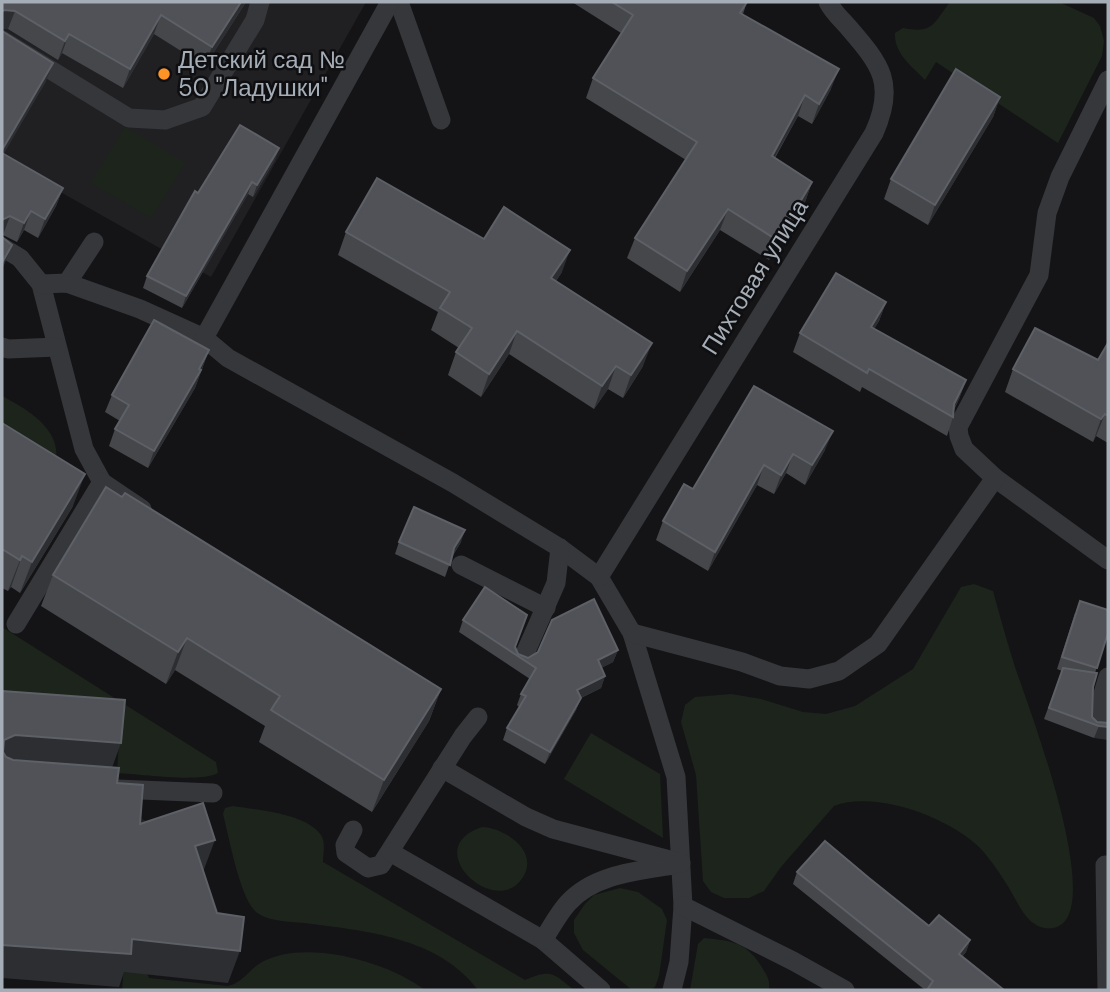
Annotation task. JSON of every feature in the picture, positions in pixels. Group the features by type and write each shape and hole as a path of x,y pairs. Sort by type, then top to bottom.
{"lane":[{"path":"2,40 129,118 165,120 202,107 255,20 260,2"},
{"path":"204,338 390,2"},
{"path":"399,2 441,120"},
{"name":"Пихтовая улица","path":"599,576 874,133 883,113 884,80 869,52 832,4"},
{"path":"1108,80 1060,177 1047,213 1039,275 958,427 964,449 995,478 1108,560"},
{"path":"67,283 94,242"},
{"path":"2,247 20,258 41,284 84,449 102,482 142,509"},
{"path":"41,284 67,283 140,309 204,338 228,358 453,483 560,548 599,576 632,633 676,777 683,906 678,962 672,990"},
{"path":"2,347 57,347"},
{"path":"632,633 780,676 809,679 839,671 878,644 995,478"},
{"path":"16,624 102,482"},
{"path":"523,658 556,583 560,548"},
{"path":"461,565 546,608"},
{"path":"1099,724 1101,700 1108,677"},
{"path":"353,830 345,845 349,857 368,868 382,864 442,768 478,717"},
{"path":"442,768 526,817 553,829 681,863"},
{"path":"95,787 213,793"},
{"path":"390,852 543,940 601,990"},
{"path":"543,940 566,905 588,887 617,875 681,863"},
{"path":"1105,865 1107,990"},
{"path":"683,906 845,990"}],"shaded area":[{"name":"Детский сад № 50 \"Ладушки\"","path":"2,2 366,2 211,277 2,159"},
{"path":"950,2 1059,2 1094,18 1100,26 1104,41 1102,56 1058,143 936,62 925,80 905,59 897,47 895,33 903,28 927,28 936,21"},
{"path":"125,127 185,163 151,218 91,183"},
{"path":"2,396 33,415 50,433 55,444 54,468 2,444"},
{"path":"974,584 993,591 1048,764 1069,851 1073,889 1068,916 1053,928 1037,925 1025,915 1003,878 981,849 968,838 951,827 912,810 871,802 851,802 834,806 781,867 764,891 749,898 724,898 711,892 703,881 696,775 681,722 685,705 695,697 731,694 761,699 803,712 826,714 855,706 913,669 961,587"},
{"path":"2,627 216,762 218,773 184,778 117,773 120,727 2,718"},
{"path":"591,733 660,774 663,838 564,779"},
{"path":"233,806 280,814 304,822 323,838 323,862 525,980 551,974 574,990 478,990 462,972 443,958 399,940 352,929 277,920 258,914 244,891 231,850 223,814 225,808"},
{"path":"142,819 153,824 145,969 149,978 228,986 238,982 262,962 280,955 301,952 346,956 369,963 390,970 425,990 122,990 135,821"},
{"path":"482,827 510,837 524,852 526,870 521,880 509,889 494,890 480,885 467,875 459,863 458,849 464,837"},
{"path":"620,888 638,892 662,909 667,920 659,976 655,987 649,990 632,990 583,950 574,933 574,920 594,895"},
{"path":"704,938 731,942 745,948 765,972 769,990 690,990 698,944"}],"building":[{"path":"2,2 241,2 212,47 161,15 130,69 69,34 65,41 15,11 2,12"},
{"path":"612,2 747,2 740,13 839,69 819,104 805,95 772,156 812,182 777,240 728,209 687,271 635,238 697,142 593,78 633,15"},
{"path":"2,31 53,63 2,150"},
{"path":"956,69 1000,97 935,205 891,179"},
{"path":"240,125 279,148 257,185 252,182 186,296 147,276 195,191 198,193"},
{"path":"2,153 63,188 45,219 31,211 24,223 10,216 2,220"},
{"path":"377,178 484,239 504,207 570,250 551,278 652,343 631,375 616,366 602,386 517,331 489,374 456,352 472,328 440,308 450,292 346,232"},
{"path":"2,237 12,245 2,263"},
{"path":"836,273 886,302 871,327 966,380 954,404 953,417 869,369 867,373 800,333"},
{"path":"154,320 209,350 199,369 201,370 154,451 115,429 129,405 112,395"},
{"path":"1035,328 1098,360 1108,343 1108,416 1105,414 1101,419 1013,369"},
{"path":"754,386 833,431 812,465 793,454 781,475 764,465 715,552 663,521 684,484 693,489"},
{"path":"2,423 85,474 32,562 22,556 20,560 2,549"},
{"path":"106,487 122,497 125,493 441,689 384,780 271,710 280,696 187,638 178,652 53,575"},
{"path":"414,507 465,530 454,548 450,565 399,542"},
{"path":"485,587 527,615 515,647 518,654 528,658 538,652 552,620 594,599 618,650 598,660 605,676 577,690 581,698 550,752 507,728 526,696 521,694 536,668 463,620"},
{"path":"1080,601 1108,610 1108,633 1097,668 1062,657"},
{"path":"1063,668 1097,673 1093,687 1092,717 1097,722 1108,723 1108,727 1049,708"},
{"path":"2,691 125,700 121,743 15,735 4,740 3,752 13,760 119,768 117,783 143,785 140,824 203,803 215,840 195,846 217,913 244,917 240,951 132,939 131,954 2,945"},
{"path":"825,841 929,926 939,915 970,940 959,954 1004,990 927,990 933,981 797,872"}],"place":[{"name":"Детский сад № 50 \"Ладушки\"","path":"164,74"}]}
